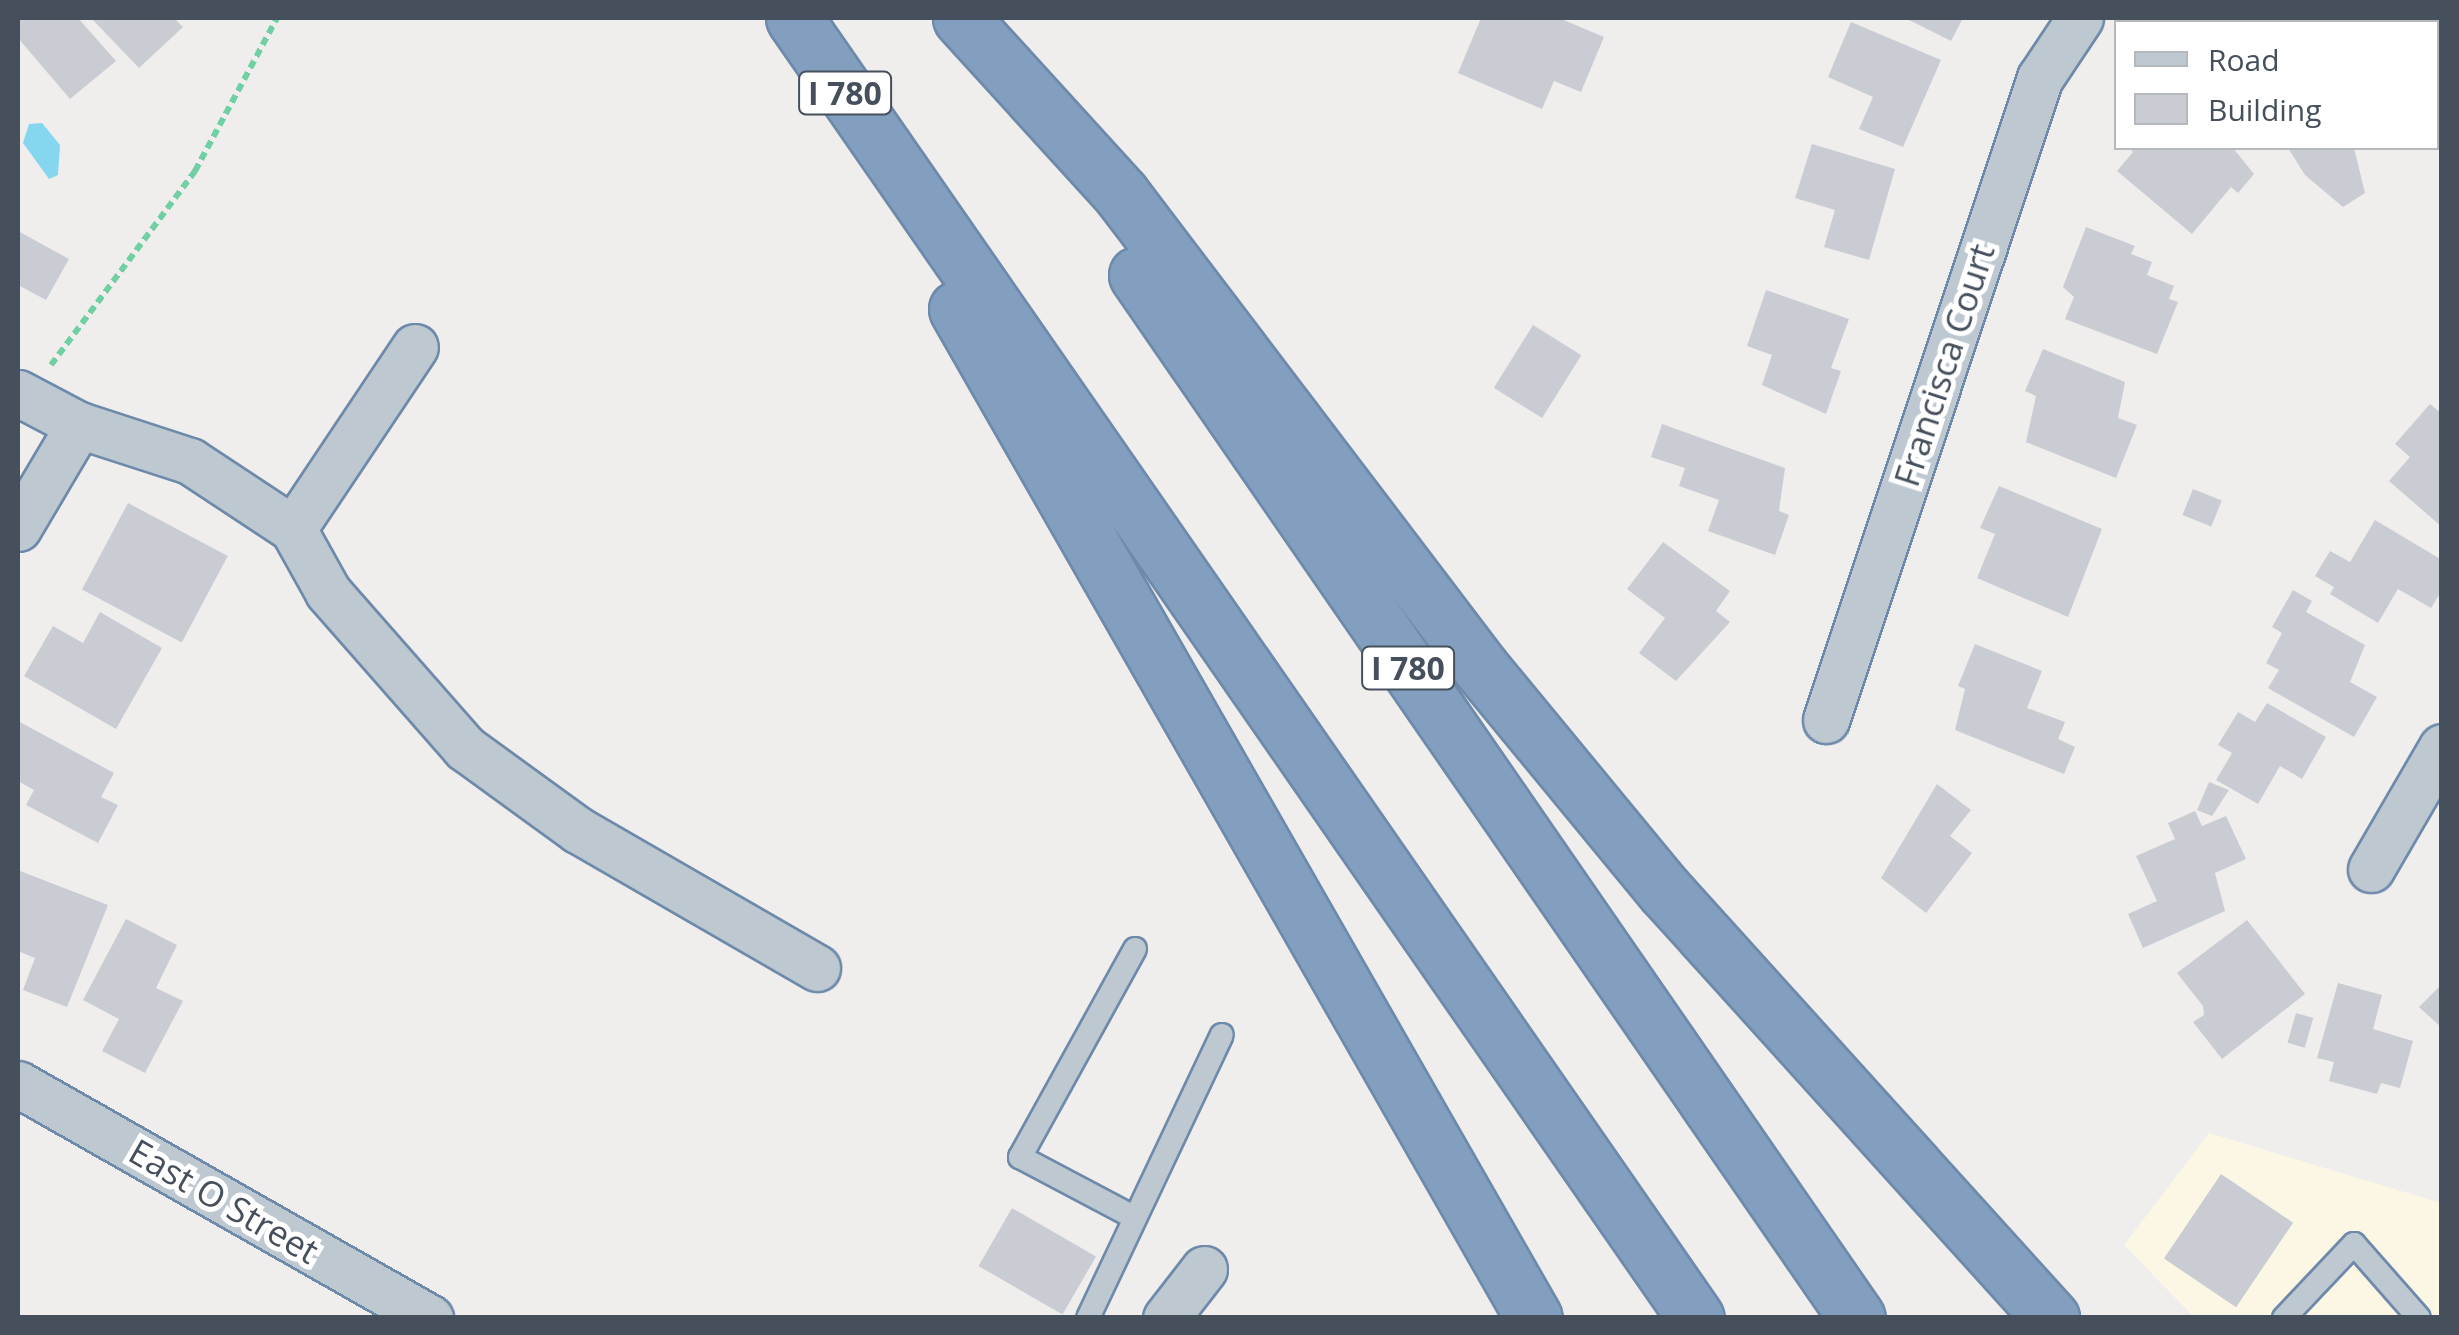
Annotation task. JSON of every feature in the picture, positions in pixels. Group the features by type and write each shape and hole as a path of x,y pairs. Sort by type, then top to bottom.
{"highway":[{"name":"I 780","path":"794,18 1696,1318"},
{"name":"I 780","path":"961,18 1857,1318"},
{"path":"961,18 1121,194 1480,668 1652,876 2051,1318"},
{"path":"896,168 960,317 1534,1318"}],"street":[{"name":"Francisca Court","path":"1826,720 2040,78 2080,18"},
{"path":"294,529 416,347"},
{"path":"32,381 79,426 190,462 294,529 328,592 465,748 578,830 818,968"},
{"path":"18,528 79,426"},
{"path":"2371,868 2442,748"},
{"name":"East O Street","path":"18,1084 430,1318"},
{"path":"1166,1318 1204,1269"}],"lane":[{"path":"1135,949 1020,1157 1135,1218"},
{"path":"1088,1318 1222,1035"},
{"path":"2284,1318 2354,1244 2418,1318"}],"path":[{"path":"32,381 194,171 277,18"}],"shaded area":[{"path":"2209,1133 2441,1203 2441,1317 2194,1317 2124,1245"}],"water":[{"path":"42,123 60,145 58,175 49,179 23,143 29,124"}],"building":[{"path":"18,18 78,18 116,61 70,99 18,38"},
{"path":"91,18 174,18 183,27 139,68"},
{"path":"1481,18 1559,18 1604,37 1581,92 1554,81 1542,109 1458,73"},
{"path":"1905,18 1963,18 1951,41"},
{"path":"2442,18 2442,105 2439,20 2388,20"},
{"path":"1851,22 1941,60 1903,147 1859,129 1873,97 1828,77"},
{"path":"1812,144 1895,169 1869,260 1824,247 1835,210 1795,198"},
{"path":"2235,150 2254,174 2238,193 2231,187 2192,234 2117,171 2133,152"},
{"path":"2289,150 2354,150 2365,193 2343,207 2305,175"},
{"path":"2086,227 2135,246 2131,254 2152,262 2147,275 2174,286 2169,299 2178,302 2157,354 2065,319 2074,297 2063,287"},
{"path":"18,231 69,259 46,300 18,285"},
{"path":"1766,290 1849,319 1831,368 1841,371 1826,414 1762,385 1772,355 1747,346"},
{"path":"1533,325 1581,355 1542,418 1494,388"},
{"path":"2043,349 2125,382 2118,418 2137,425 2116,478 2026,442 2036,396 2025,391"},
{"path":"2430,404 2442,414 2442,527 2389,481 2410,457 2395,444"},
{"path":"1662,424 1785,468 1779,511 1789,515 1775,555 1708,531 1719,500 1679,486 1685,468 1651,457"},
{"path":"1999,486 2102,529 2068,617 1977,578 1995,534 1980,528"},
{"path":"2193,489 2222,501 2211,527 2183,515"},
{"path":"128,503 228,556 182,643 82,590"},
{"path":"2375,520 2442,560 2442,590 2431,608 2398,589 2378,623 2330,594 2334,587 2315,576 2330,551 2350,562"},
{"path":"1663,542 1730,591 1716,611 1730,622 1676,681 1639,653 1665,618 1627,589"},
{"path":"2293,590 2312,601 2306,612 2365,645 2350,682 2377,697 2354,737 2268,688 2279,670 2266,663 2282,633 2272,627"},
{"path":"100,612 162,648 116,729 24,676 53,626 83,643"},
{"path":"1975,644 2042,671 2027,708 2065,722 2058,739 2075,747 2064,774 1955,730 1965,689 1958,686"},
{"path":"2267,703 2326,737 2302,779 2280,766 2258,804 2216,780 2232,753 2218,745 2238,712 2255,722"},
{"path":"18,721 114,773 101,797 118,805 98,843 26,805 34,790 18,781"},
{"path":"2209,782 2229,790 2212,816 2197,810"},
{"path":"1937,784 1971,810 1950,836 1972,853 1926,913 1881,878"},
{"path":"2195,811 2202,826 2226,816 2246,859 2215,873 2225,911 2143,948 2128,914 2157,901 2136,856 2175,839 2168,823"},
{"path":"20,871 108,905 67,1007 23,990 35,958 18,951"},
{"path":"126,919 177,945 156,988 183,1001 145,1073 102,1051 119,1019 83,1000"},
{"path":"2247,920 2305,994 2222,1059 2193,1022 2204,1015 2203,1006 2177,973"},
{"path":"2338,983 2382,995 2373,1029 2413,1041 2400,1088 2381,1083 2377,1094 2329,1081 2334,1062 2317,1058"},
{"path":"2442,984 2442,1028 2419,1007"},
{"path":"2296,1013 2313,1018 2305,1048 2287,1043"},
{"path":"2221,1174 2293,1223 2236,1307 2164,1259"},
{"path":"1012,1208 1096,1256 1063,1315 978,1266"}]}
